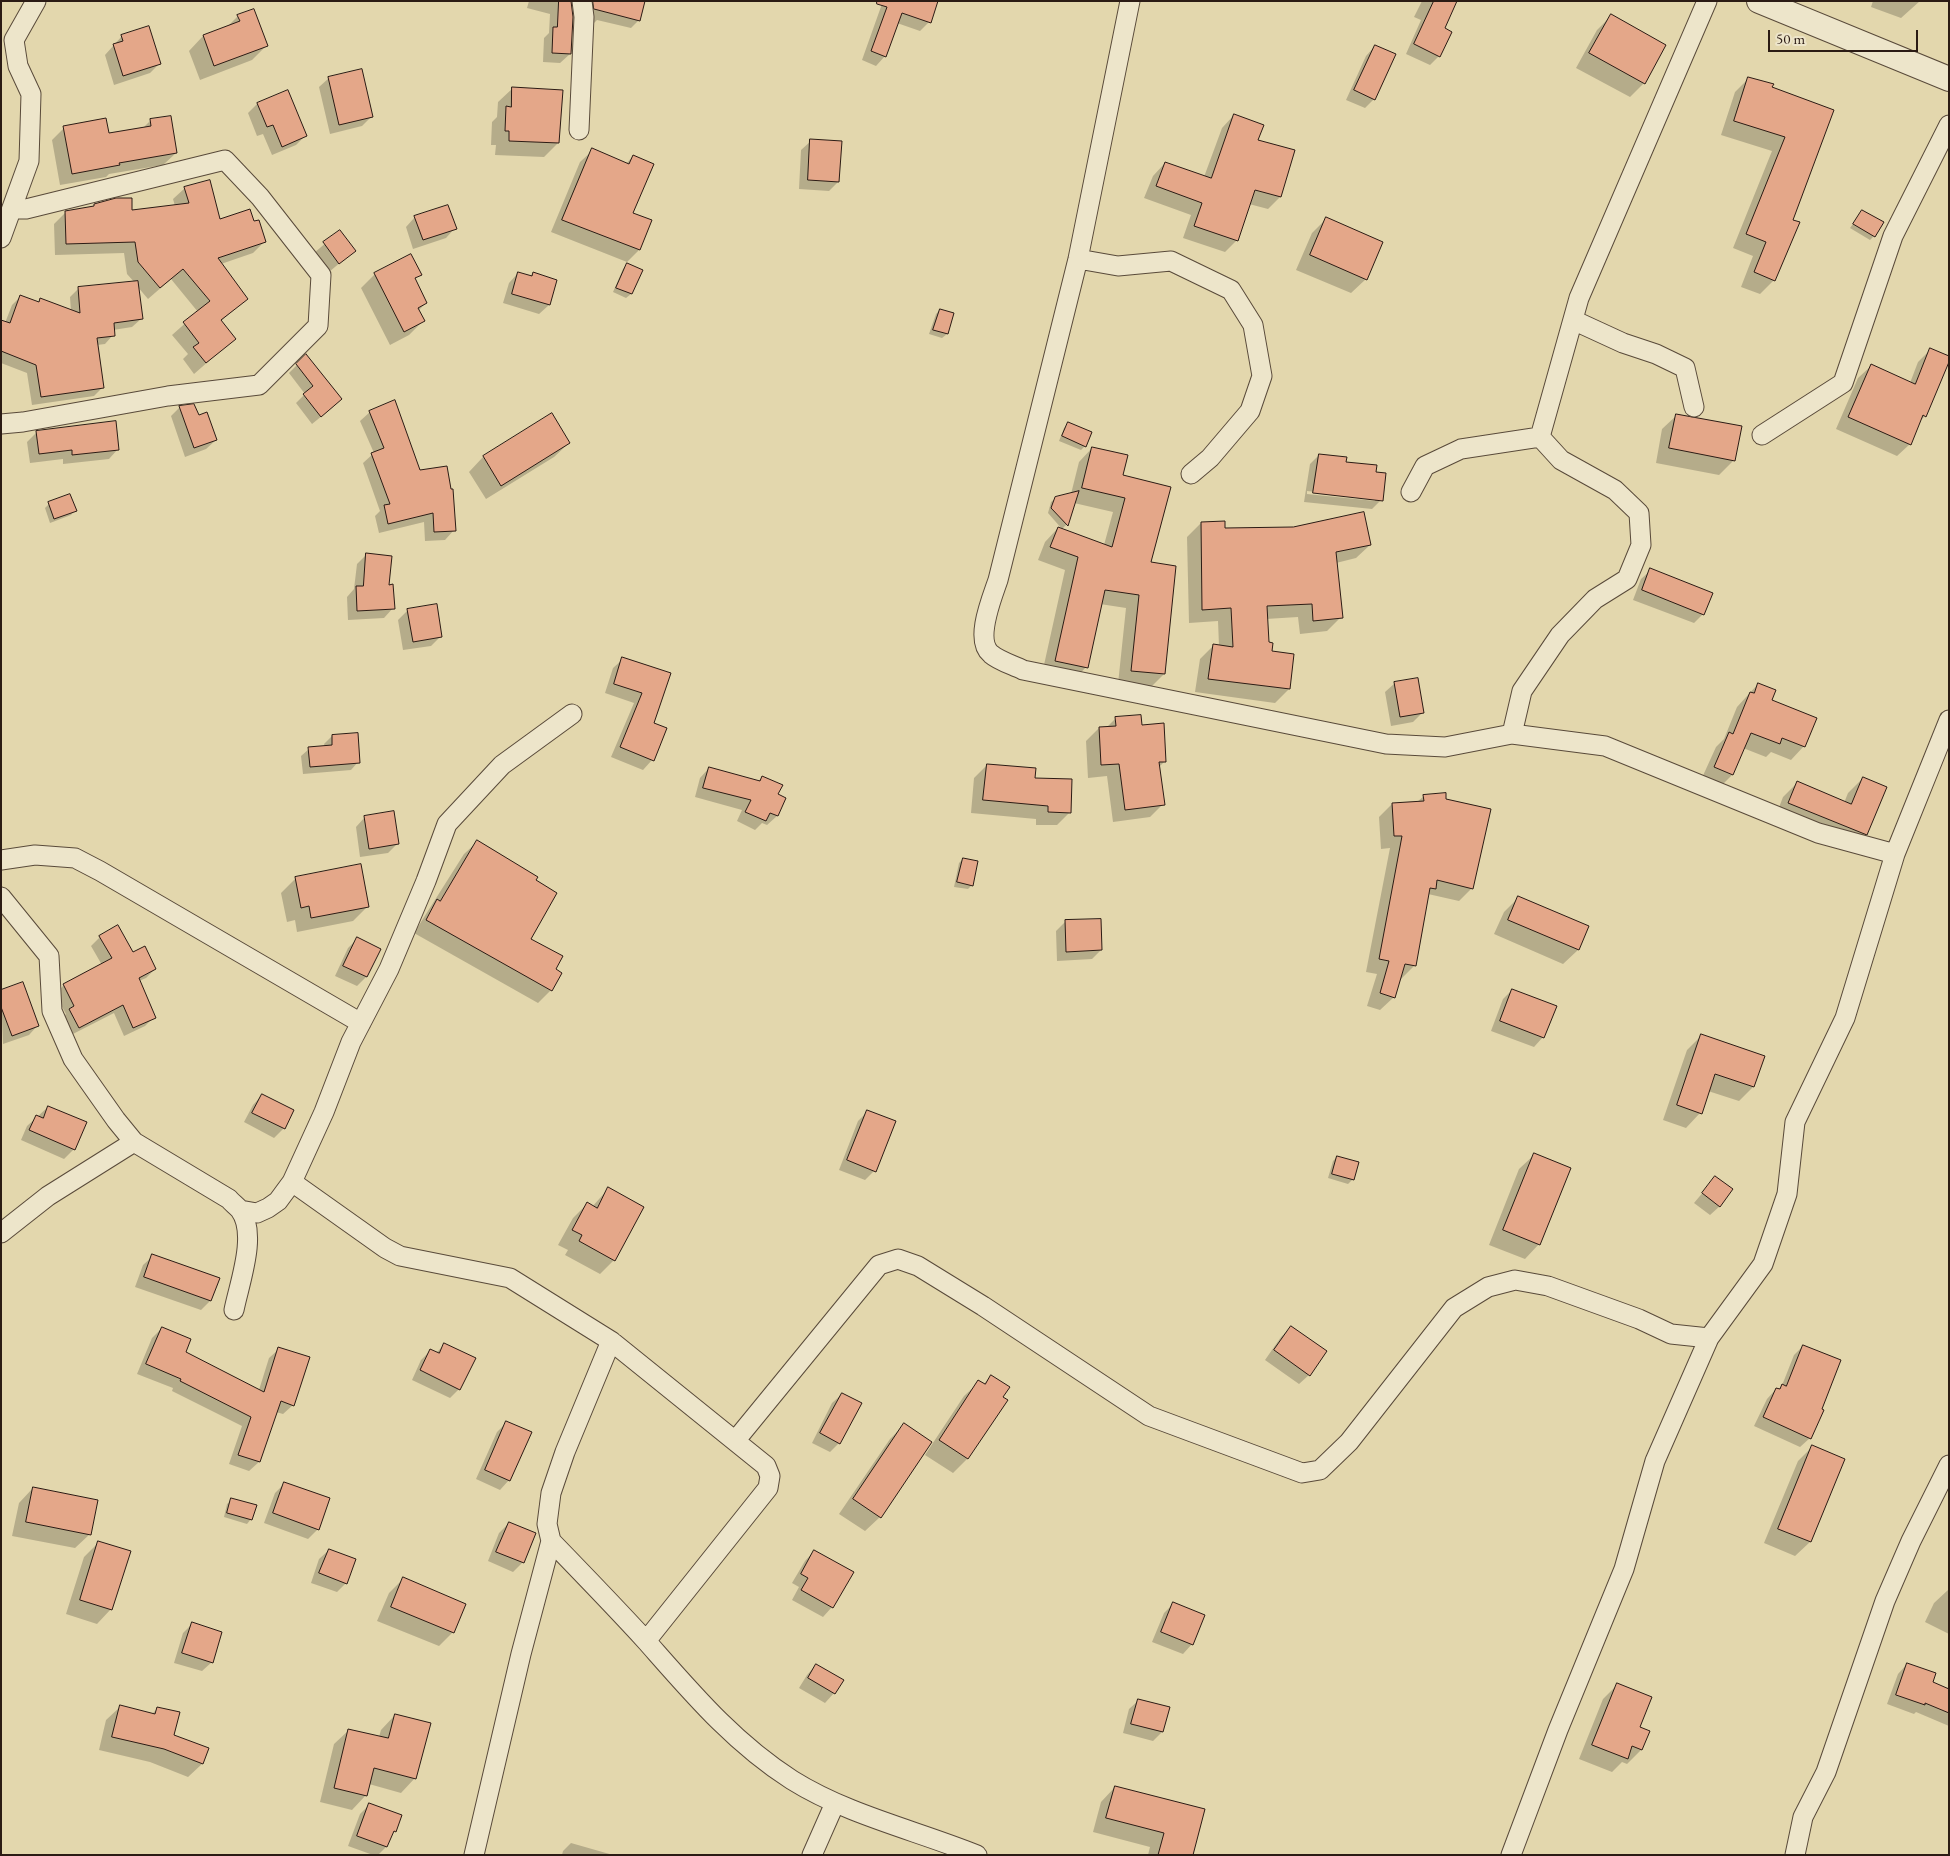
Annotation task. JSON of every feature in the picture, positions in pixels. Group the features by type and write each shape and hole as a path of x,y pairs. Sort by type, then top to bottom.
{"street":[{"path":"1,238 29,161 31,94 7,41 36,1"},
{"path":"579,130 584,18 582,1"},
{"path":"1130,1 1078,259 998,580 985,622 983,640 990,654 1023,670 1386,744 1445,747 1512,734 1605,746 1818,833 1894,854"},
{"path":"1540,437 1579,298 1707,1"},
{"path":"1758,1 1949,79"},
{"path":"1762,435 1843,383 1893,236 1949,126"},
{"path":"1,424 23,422 168,396 259,385 318,326 321,289 321,275 316,268 260,197 224,160 26,209 12,209"},
{"path":"1078,259 1118,266 1171,261 1231,290 1253,325 1262,376 1250,411 1210,458 1191,474"},
{"path":"1572,320 1623,343 1656,354 1685,368 1694,407"},
{"path":"1512,734 1522,691 1560,635 1595,599 1627,579 1640,545 1639,512 1615,490 1561,460 1540,437"},
{"path":"1411,492 1425,466 1461,449 1540,437"},
{"path":"240,1210 257,1213 268,1208 278,1201 292,1182 324,1112 351,1042 389,969 426,881 447,824 502,764 572,714"},
{"path":"1511,1855 1558,1730 1624,1569 1655,1461 1708,1338 1764,1264 1787,1194 1795,1122 1845,1018 1894,854 1949,720"},
{"path":"1,860 35,855 75,858 100,870 361,1022"},
{"path":"1,897 49,956 52,1011 73,1059 111,1113 134,1142 229,1199 240,1210 246,1222 247,1250 234,1310"},
{"path":"1,1233 48,1196 134,1142"},
{"path":"292,1182 385,1248 400,1256 510,1278 611,1341 766,1466 770,1476 768,1488 646,1640"},
{"path":"735,1441 879,1265 898,1259 918,1266 983,1306 1149,1416 1302,1473 1320,1470 1349,1442 1454,1308 1488,1287 1515,1280 1548,1286 1639,1319 1671,1334 1708,1338"},
{"path":"611,1341 565,1452 551,1493 547,1524 552,1541 646,1640 701,1704 729,1732 759,1757 792,1780 835,1803 977,1855"},
{"path":"1795,1855 1803,1817 1826,1772 1885,1601 1910,1541 1949,1465"},
{"path":"474,1855 521,1654 552,1541"},
{"path":"812,1855 835,1803"}],"building":[{"path":"559,1 571,1 573,17 571,54 552,53 553,27 557,27"},
{"path":"593,1 645,1 640,21 594,9"},
{"path":"877,1 938,1 931,23 902,13 886,57 871,51 887,7 877,4"},
{"path":"1434,1 1457,1 1445,28 1452,32 1440,57 1414,44"},
{"path":"254,9 268,46 214,66 203,35 240,21 237,15"},
{"path":"1611,14 1666,45 1645,84 1589,53"},
{"path":"149,26 161,64 123,76 113,44 123,41 121,35"},
{"path":"1375,45 1396,54 1375,100 1354,90"},
{"path":"362,69 373,117 339,125 328,77"},
{"path":"1748,77 1774,84 1772,87 1834,110 1793,220 1800,222 1775,281 1754,272 1766,242 1746,234 1785,137 1734,121"},
{"path":"512,87 563,90 559,143 509,141 509,131 505,131 506,106 511,107"},
{"path":"288,90 307,136 282,147 273,125 267,127 257,103"},
{"path":"1234,114 1264,125 1258,140 1295,150 1281,197 1255,190 1238,241 1194,226 1202,203 1156,186 1165,162 1211,178"},
{"path":"171,116 177,153 119,163 120,165 72,174 63,126 106,118 109,133 151,126 150,119"},
{"path":"810,139 842,141 839,182 808,180"},
{"path":"592,148 629,164 633,155 654,164 633,213 652,220 640,250 562,220"},
{"path":"210,180 220,219 250,209 254,221 259,220 266,242 218,258 248,299 221,320 236,339 206,363 193,347 199,343 183,322 210,301 183,269 160,288 138,262 135,242 66,244 65,211 94,206 94,204 116,198 132,198 132,210 189,203 184,187"},
{"path":"448,205 457,229 423,240 414,216"},
{"path":"1862,210 1884,222 1875,237 1853,224"},
{"path":"1326,217 1383,242 1367,280 1310,255"},
{"path":"340,230 356,251 339,264 323,242"},
{"path":"411,254 422,275 415,278 427,303 418,308 425,321 404,332 374,273"},
{"path":"627,263 643,270 632,294 616,288"},
{"path":"518,272 532,276 533,272 557,280 550,305 512,294"},
{"path":"138,281 143,319 114,323 115,336 97,338 104,388 41,397 36,365 1,351 1,320 10,323 20,295 39,302 40,298 80,313 78,287"},
{"path":"940,309 954,313 948,334 933,330"},
{"path":"1930,348 1949,356 1949,362 1926,417 1923,415 1911,445 1848,417 1871,364 1915,384"},
{"path":"306,354 342,399 321,417 303,394 313,386 296,364"},
{"path":"395,400 420,470 447,466 451,489 453,489 456,531 434,532 433,513 388,524 384,505 390,504 371,453 384,448 369,411"},
{"path":"194,404 199,415 207,412 217,440 194,448 179,406"},
{"path":"552,413 570,443 501,486 483,456"},
{"path":"1676,414 1742,426 1735,461 1669,448"},
{"path":"116,421 119,450 72,455 72,450 39,454 36,431"},
{"path":"1068,422 1092,432 1086,447 1062,436"},
{"path":"1092,447 1128,455 1123,475 1171,487 1151,562 1176,566 1165,674 1131,671 1139,595 1105,590 1088,668 1055,661 1078,557 1050,547 1058,527 1112,547 1125,498 1082,488"},
{"path":"1319,454 1347,457 1346,462 1377,465 1376,472 1386,473 1383,501 1313,493"},
{"path":"1079,491 1068,526 1051,508 1055,497"},
{"path":"70,494 77,511 54,519 48,502"},
{"path":"1364,512 1371,545 1336,552 1343,618 1313,621 1312,604 1267,606 1269,642 1273,643 1272,651 1294,654 1290,689 1208,679 1213,644 1233,647 1231,608 1202,610 1201,522 1225,521 1225,528 1293,527"},
{"path":"366,553 392,556 389,585 393,584 395,609 357,611 356,586 363,586"},
{"path":"1650,568 1713,593 1704,615 1642,590"},
{"path":"437,604 442,637 413,642 407,609"},
{"path":"622,657 671,673 654,723 667,728 654,761 620,747 642,693 614,684"},
{"path":"1418,678 1424,713 1400,717 1394,682"},
{"path":"1758,683 1776,690 1772,700 1817,718 1805,747 1782,738 1780,744 1751,733 1733,775 1714,767 1729,732 1733,734 1750,692 1754,693"},
{"path":"1141,715 1142,725 1164,723 1166,762 1159,762 1165,805 1125,810 1119,764 1101,765 1099,727 1116,726 1115,717"},
{"path":"358,733 360,763 310,767 308,747 332,745 332,735"},
{"path":"987,764 1036,768 1035,778 1072,779 1071,813 1048,812 1048,806 983,800"},
{"path":"709,767 760,781 762,776 783,785 778,794 786,798 778,816 770,813 766,821 745,812 751,800 703,788"},
{"path":"1863,777 1887,787 1867,835 1788,803 1797,781 1851,804"},
{"path":"1446,793 1446,799 1491,809 1473,889 1437,880 1436,889 1430,888 1416,966 1405,964 1395,998 1380,993 1389,961 1379,959 1402,836 1394,836 1392,803 1424,801 1423,795"},
{"path":"394,811 399,844 369,849 364,816"},
{"path":"477,840 538,877 536,880 557,893 531,939 563,956 556,969 562,973 552,991 426,920 437,899 440,901"},
{"path":"963,858 978,861 973,886 957,882"},
{"path":"361,864 369,907 311,918 309,906 301,908 295,877"},
{"path":"1518,896 1589,926 1579,950 1508,920"},
{"path":"1101,919 1102,950 1066,952 1065,920"},
{"path":"118,925 133,952 145,946 156,969 139,978 156,1018 133,1028 123,1005 79,1028 69,1009 74,1006 63,984 112,958 99,936"},
{"path":"357,937 381,949 367,977 343,966"},
{"path":"23,982 39,1026 12,1036 1,1007 1,990"},
{"path":"1512,989 1557,1006 1544,1038 1500,1021"},
{"path":"1701,1034 1765,1056 1754,1087 1715,1074 1702,1114 1677,1105"},
{"path":"262,1094 294,1110 285,1129 252,1113"},
{"path":"48,1106 87,1122 75,1150 29,1130 36,1115 43,1118"},
{"path":"867,1110 896,1121 876,1172 847,1160"},
{"path":"1534,1153 1571,1168 1540,1245 1503,1230"},
{"path":"1337,1156 1359,1162 1354,1180 1332,1174"},
{"path":"1715,1176 1733,1189 1720,1207 1702,1193"},
{"path":"608,1187 644,1207 615,1261 579,1241 582,1235 572,1230 587,1202 597,1208"},
{"path":"152,1254 220,1278 211,1301 144,1277"},
{"path":"1291,1326 1327,1351 1310,1376 1274,1350"},
{"path":"162,1327 191,1339 186,1352 264,1392 278,1347 310,1357 294,1406 281,1401 260,1462 238,1455 251,1417 180,1381 181,1379 146,1364"},
{"path":"444,1343 476,1358 460,1390 420,1370 430,1349 439,1353"},
{"path":"1803,1345 1841,1360 1822,1409 1824,1410 1811,1439 1763,1417 1776,1388 1780,1389 1782,1384 1786,1386"},
{"path":"991,1375 1010,1387 1003,1397 1008,1400 968,1459 939,1440 978,1380 985,1384"},
{"path":"842,1393 862,1403 840,1444 820,1433"},
{"path":"506,1421 532,1432 510,1481 485,1470"},
{"path":"904,1423 932,1442 881,1518 853,1499"},
{"path":"1812,1445 1845,1459 1811,1542 1778,1529"},
{"path":"284,1482 330,1498 319,1530 273,1513"},
{"path":"33,1487 98,1500 91,1535 26,1522"},
{"path":"231,1498 257,1505 252,1520 227,1513"},
{"path":"509,1522 536,1533 524,1563 496,1552"},
{"path":"98,1541 131,1551 112,1610 80,1600"},
{"path":"329,1549 356,1559 347,1584 319,1573"},
{"path":"814,1550 854,1572 833,1608 801,1590 808,1578 801,1574"},
{"path":"403,1577 466,1604 454,1633 391,1607"},
{"path":"1173,1602 1205,1615 1193,1645 1161,1632"},
{"path":"192,1622 222,1632 213,1663 182,1653"},
{"path":"1907,1663 1936,1673 1933,1682 1949,1689 1949,1713 1925,1703 1925,1705 1896,1695"},
{"path":"816,1664 844,1680 835,1694 808,1678"},
{"path":"1617,1683 1652,1697 1640,1727 1650,1731 1642,1750 1632,1746 1628,1759 1592,1745"},
{"path":"1138,1699 1170,1707 1163,1732 1131,1724"},
{"path":"120,1705 155,1714 157,1707 180,1712 174,1735 209,1748 203,1764 164,1749 112,1737"},
{"path":"395,1714 431,1723 416,1779 374,1768 367,1796 334,1788 348,1729 388,1738"},
{"path":"1115,1786 1205,1809 1193,1855 1158,1855 1164,1833 1106,1818"},
{"path":"369,1803 402,1815 396,1832 394,1831 387,1847 357,1836"}]}
